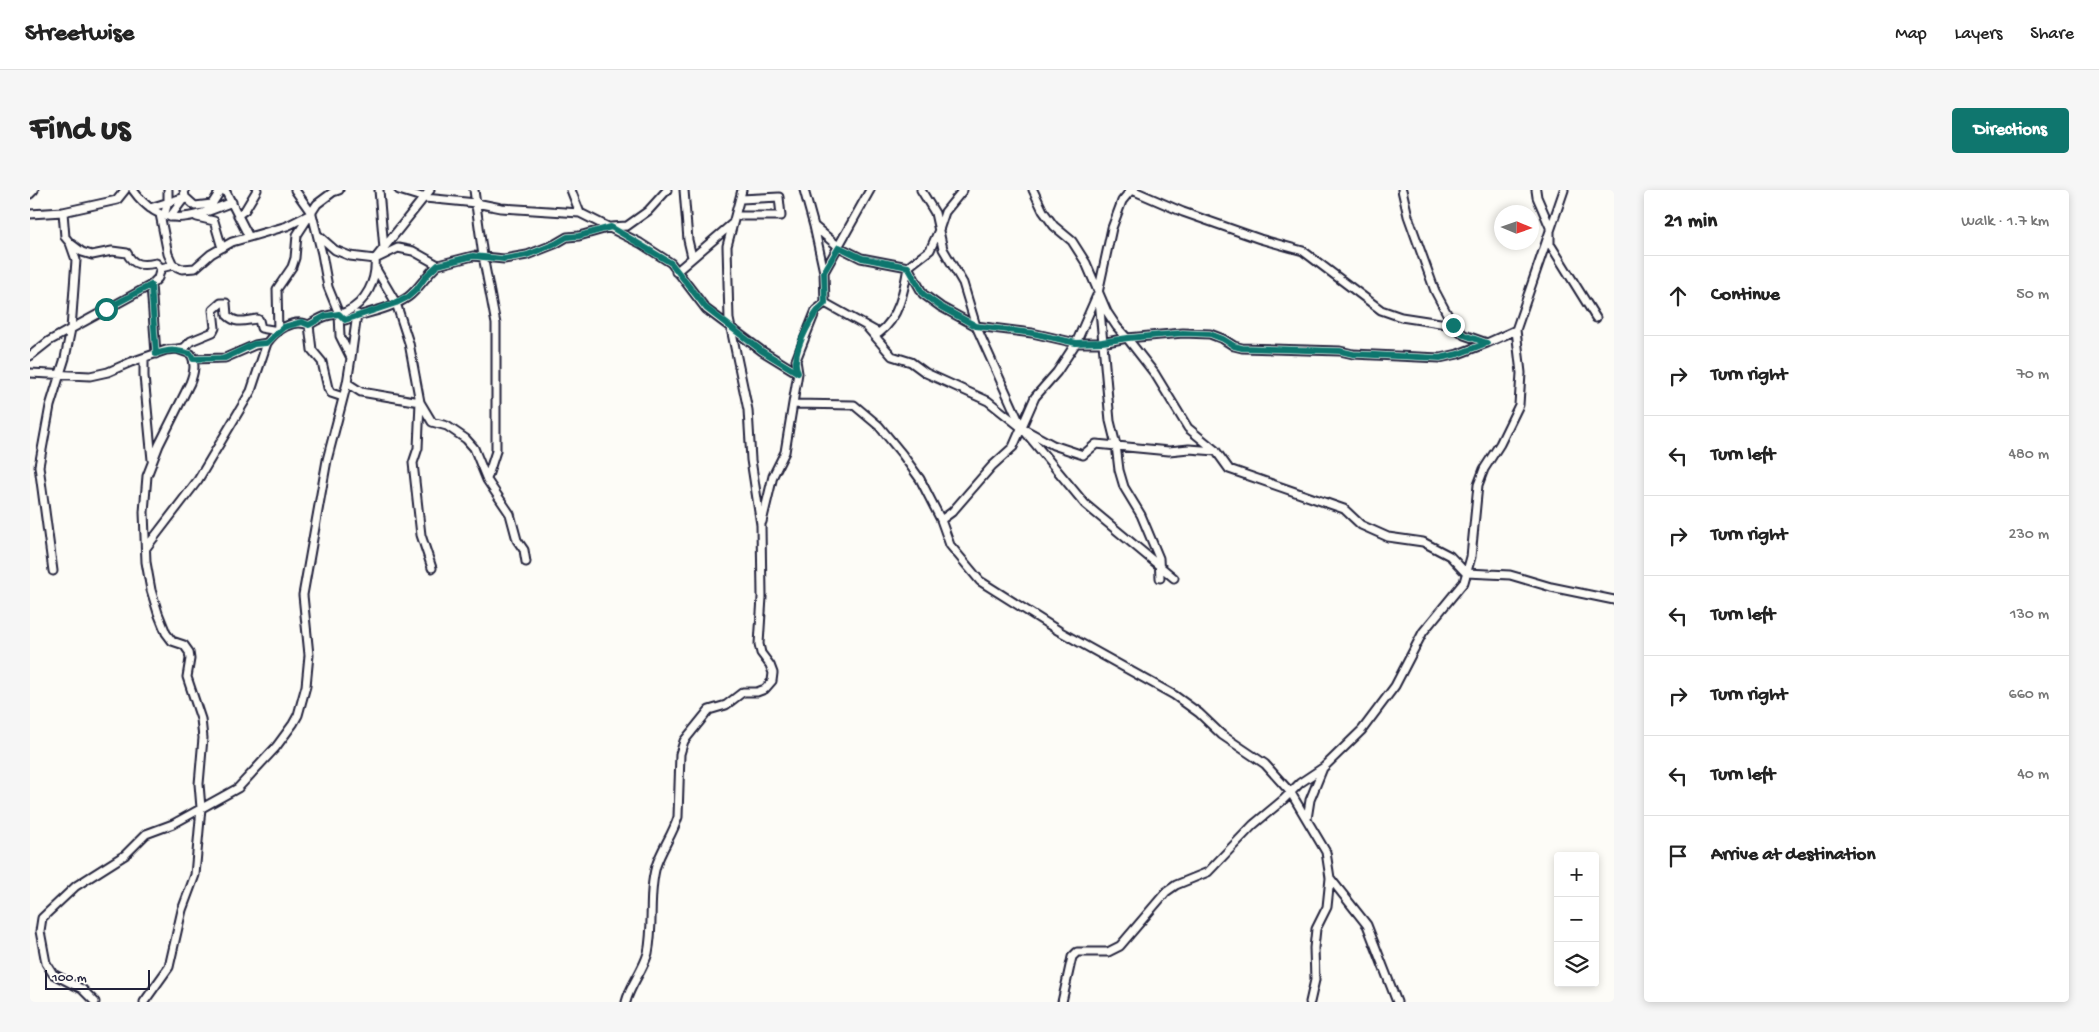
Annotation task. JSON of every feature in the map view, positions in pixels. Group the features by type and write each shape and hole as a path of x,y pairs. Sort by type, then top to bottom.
{"street":[{"path":"30,194 34,190"},
{"path":"30,214 63,212 116,200 125,190"},
{"path":"133,190 141,201 165,216 197,216 214,221 222,248"},
{"path":"168,190 165,216 168,254 173,266"},
{"path":"184,194 195,206 204,206 212,204 223,190 232,202 249,237"},
{"path":"295,190 312,214 328,287 339,314 340,336 351,358"},
{"path":"278,331 276,289 292,267 295,258 297,235 312,214 316,204 330,192 340,190"},
{"path":"379,190 384,249"},
{"path":"400,190 425,198 476,203 501,208 580,213 611,227 671,263 676,272 706,308 762,351 798,373"},
{"path":"95,1002 82,988 52,974 42,949 40,931 42,918 71,891 124,854 146,834 173,824 238,788 276,746 298,715 306,686 309,655 303,595 328,460 347,383 359,304 371,285 376,269 375,259 430,190"},
{"path":"474,190 483,256 496,324 496,451 486,480"},
{"path":"571,190 580,213"},
{"path":"339,314 345,320 396,303 408,297 416,290 427,275 438,265 473,256 504,259 527,255 567,237 579,236 611,227 626,226 648,211 667,190"},
{"path":"684,190 688,240 692,257"},
{"path":"626,1002 628,992 648,954 652,917 652,888 656,865 678,817 680,754 684,741 709,710 726,705 743,692 758,692 765,689 772,681 773,673 770,664 761,653 759,644 762,597 762,525 751,460 748,410 729,319 727,246 742,190"},
{"path":"804,190 824,272 825,303"},
{"path":"824,272 870,190"},
{"path":"921,190 935,213 943,249 963,283 976,326 1022,428 1085,504 1174,578"},
{"path":"825,303 879,333 887,327 904,294 908,267 930,250 945,212 963,190"},
{"path":"1033,190 1043,211 1054,226 1072,241 1086,264 1098,293 1116,327 1128,338 1155,374 1188,428 1216,450 1229,469 1344,509 1369,530 1388,537 1423,542 1450,556 1466,573 1510,575 1551,587 1614,600"},
{"path":"941,520 952,512 992,466 1013,447 1035,397 1057,372 1076,343 1098,293 1112,228 1122,201 1132,190 1183,212 1260,239 1303,251 1381,310 1401,317 1453,325"},
{"path":"1402,190 1408,216 1435,291 1453,325 1464,335 1487,343"},
{"path":"1536,190 1537,197 1550,227 1550,244 1596,318"},
{"path":"1062,1002 1074,954 1078,952 1108,952 1120,946 1166,892 1208,872 1253,825 1300,783 1324,767 1362,730 1395,686 1423,632 1464,582 1472,557 1478,485 1484,469 1500,444 1519,405 1521,373 1516,330 1564,190"},
{"path":"238,215 245,210 255,191"},
{"path":"150,208 184,194"},
{"path":"165,216 184,194"},
{"path":"736,216 781,216 779,198 741,198"},
{"path":"197,216 232,202"},
{"path":"63,212 65,237 82,252 92,255 112,251 127,253 130,260 136,263 145,265 156,263 161,268"},
{"path":"161,268 173,266 195,268 232,242 287,226 312,214"},
{"path":"676,272 732,224"},
{"path":"814,226 839,247 862,258 908,267 923,294 941,307 976,326 1032,333 1076,343 1183,333 1210,334 1242,348 1340,351 1371,355 1440,358 1458,354 1516,330"},
{"path":"316,233 335,250 350,256 375,259 398,248 413,251 438,265"},
{"path":"53,571 39,466 50,406 71,329 76,260 70,243"},
{"path":"30,356 49,341 151,285 158,278 161,268"},
{"path":"376,269 396,303 409,343 420,402 418,448 413,463 422,535 432,568"},
{"path":"151,285 156,354"},
{"path":"1098,293 1110,421 1116,445 1119,470 1124,487 1141,515 1159,558 1160,578"},
{"path":"30,373 90,376 166,350 177,349 213,332 215,328 213,310 221,303 226,303 227,316 233,321 257,319 261,328 278,331"},
{"path":"762,525 773,476 785,452 798,373 796,360 798,351 816,310 825,303"},
{"path":"309,325 325,316 345,313 359,304"},
{"path":"146,548 198,480 251,391 266,343 284,327 302,322 309,325"},
{"path":"309,325 312,350 322,362 328,388 331,393 343,397"},
{"path":"866,326 892,356 911,362 926,373 988,401 1022,428 1053,445 1083,455 1096,444 1169,451 1189,449 1216,450"},
{"path":"193,359 225,358 254,344 266,343"},
{"path":"144,1002 169,967 182,910 194,875 201,808 199,784 202,729 199,710 187,676 190,659 189,652 184,645 172,641 166,633 151,590 146,562 144,512 147,476 159,444 194,373 191,354 177,349"},
{"path":"144,358 152,463"},
{"path":"347,383 361,392 420,402 432,422 447,426 466,439 474,448 486,480 510,514 517,540 524,550 526,562"},
{"path":"794,404 854,405 879,426 920,479 941,520 950,545 980,581 1060,631 1174,695 1199,713 1222,736 1265,764 1291,793 1326,852 1330,878 1327,907 1315,934 1316,980 1310,1002"},
{"path":"1307,820 1310,800 1324,767"},
{"path":"1330,878 1366,925 1397,1002"}],"route":[{"path":"106,309 151,285 156,354 166,350 177,349 191,354 193,359 225,358 254,344 266,343 278,331 292,324 302,322 309,325 325,316 339,314 345,320 396,303 408,297 416,290 427,275 438,265 473,256 504,259 527,255 567,237 579,236 611,227 671,263 676,272 706,308 762,351 798,373 796,360 798,351 816,310 825,303 824,272 839,247 862,258 908,267 914,281 923,294 963,321 976,326 1032,333 1076,343 1118,341 1128,338 1183,333 1210,334 1242,348 1340,351 1380,356 1440,358 1458,354 1487,343 1464,335 1453,325"}]}
